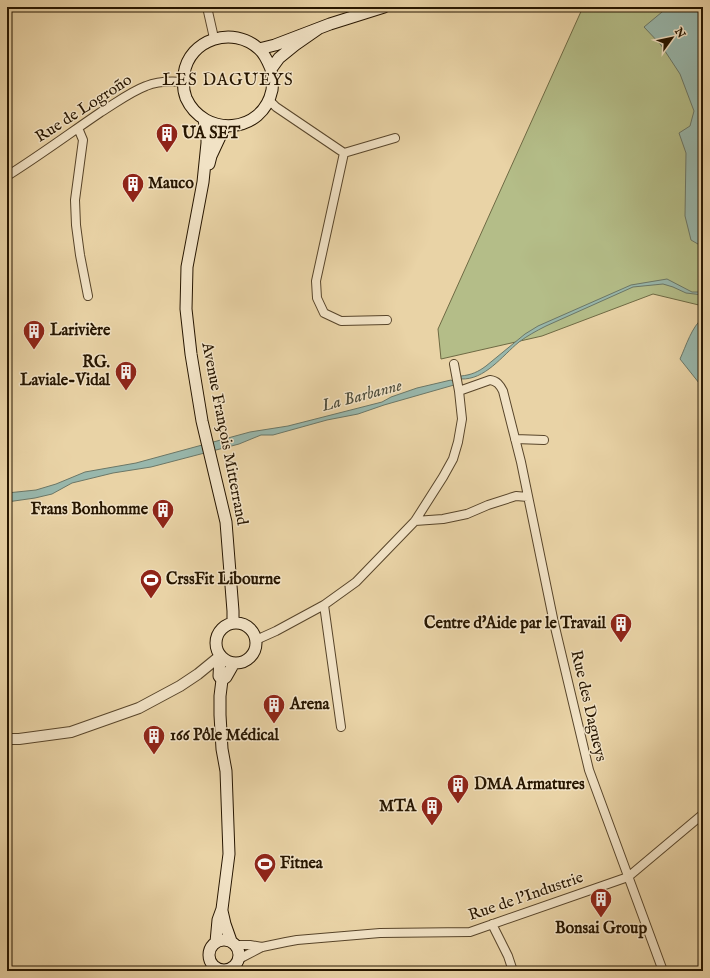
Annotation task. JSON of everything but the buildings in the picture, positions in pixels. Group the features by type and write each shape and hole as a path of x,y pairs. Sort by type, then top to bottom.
{"main road":[{"path":"259,49 281,43 347,18 384,7"},
{"path":"271,69 279,58 318,29"},
{"path":"226,36 238,37 259,49 266,58 271,69 273,80 269,100 261,112 251,120 239,125 225,126 204,120 193,110 185,97 183,82 185,68 191,55 202,44 214,38 226,36"},
{"name":"Avenue François Mitterrand","path":"203,182 207,143 204,120"},
{"name":"Avenue François Mitterrand","path":"225,126 211,156 203,182 196,214 187,267 186,309 191,354 202,422 226,522 233,623"},
{"path":"216,942 218,920 222,909 228,871 229,854 226,771 222,749 220,715 220,656 217,650 216,638 218,632 227,624 243,624 252,630 256,640 256,646 249,658 244,661 234,663 220,656"},
{"path":"220,678 226,677 234,663"},
{"path":"222,909 225,924 239,952 239,959 231,968 219,970 211,962 209,951 212,946 220,940 226,939 234,943"}],"street":[{"path":"207,7 214,38"},
{"name":"Rue de Logroño","path":"7,176 128,95 147,85 170,81 183,82"},
{"path":"269,100 276,107 344,153"},
{"path":"78,128 83,140 75,200 76,225 88,296"},
{"path":"344,153 395,138"},
{"path":"344,153 316,281 317,298 324,313 341,321 387,320"},
{"path":"256,640 324,605 356,582 415,521 443,478 453,459 458,442 462,418 454,364"},
{"name":"Rue des Dagueys","path":"459,391 490,380 498,383 503,391 521,462 559,644 589,770 663,971"},
{"path":"515,439 544,440"},
{"path":"415,521 443,519 467,514 488,505 516,496 528,497"},
{"path":"324,605 341,727"},
{"path":"7,739 19,739 71,732 139,708 180,686 204,670 220,656"},
{"path":"204,670 210,671 220,678"},
{"name":"Rue de l'Industrie","path":"239,959 262,947 297,940 380,933 470,932 628,876 703,814"},
{"path":"492,924 508,956 513,971"},
{"name":"Rue de l'Industrie","path":"234,943 262,947"}],"green space":[{"path":"583,7 703,7 703,306 653,294 542,336 441,359 438,329"}],"water":[{"path":"668,7 703,7 703,247 691,240 685,216 686,153 679,133 690,126 694,111 680,74 661,45 644,27"},
{"path":"667,279 692,292 703,292 703,295 686,293 663,284 633,287 546,326 519,342 493,366 478,376 461,379 461,376 477,372 483,368 525,334 538,326 631,285"},
{"path":"703,318 703,388 680,359 692,331"},
{"path":"451,380 454,382 454,385 358,414 327,420 273,435 261,435 239,444 151,467 113,473 72,483 52,494 7,502 7,493 36,490 56,484 85,472 136,463 250,432 288,426 382,402 391,397 417,388"}],"place":[{"name":"UA SET","path":"167,154"},
{"name":"Mauco","path":"133,204"},
{"name":"Larivière","path":"34,350"},
{"name":"RG. Laviale-Vidal","path":"126,392"},
{"name":"Frans Bonhomme","path":"163,530"},
{"name":"CrssFit Libourne","path":"151,600"},
{"name":"Centre d'Aide par le Travail","path":"621,644"},
{"name":"Arena","path":"274,724"},
{"name":"166 Pôle Médical","path":"154,756"},
{"name":"DMA Armatures","path":"458,804"},
{"name":"MTA","path":"432,826"},
{"name":"Fitnea","path":"265,884"},
{"name":"Bonsai Group","path":"601,918"}],"district":[{"name":"LES DAGUEYS","path":"228,80"}],"water label":[{"name":"La Barbanne","path":"362,396"}]}
